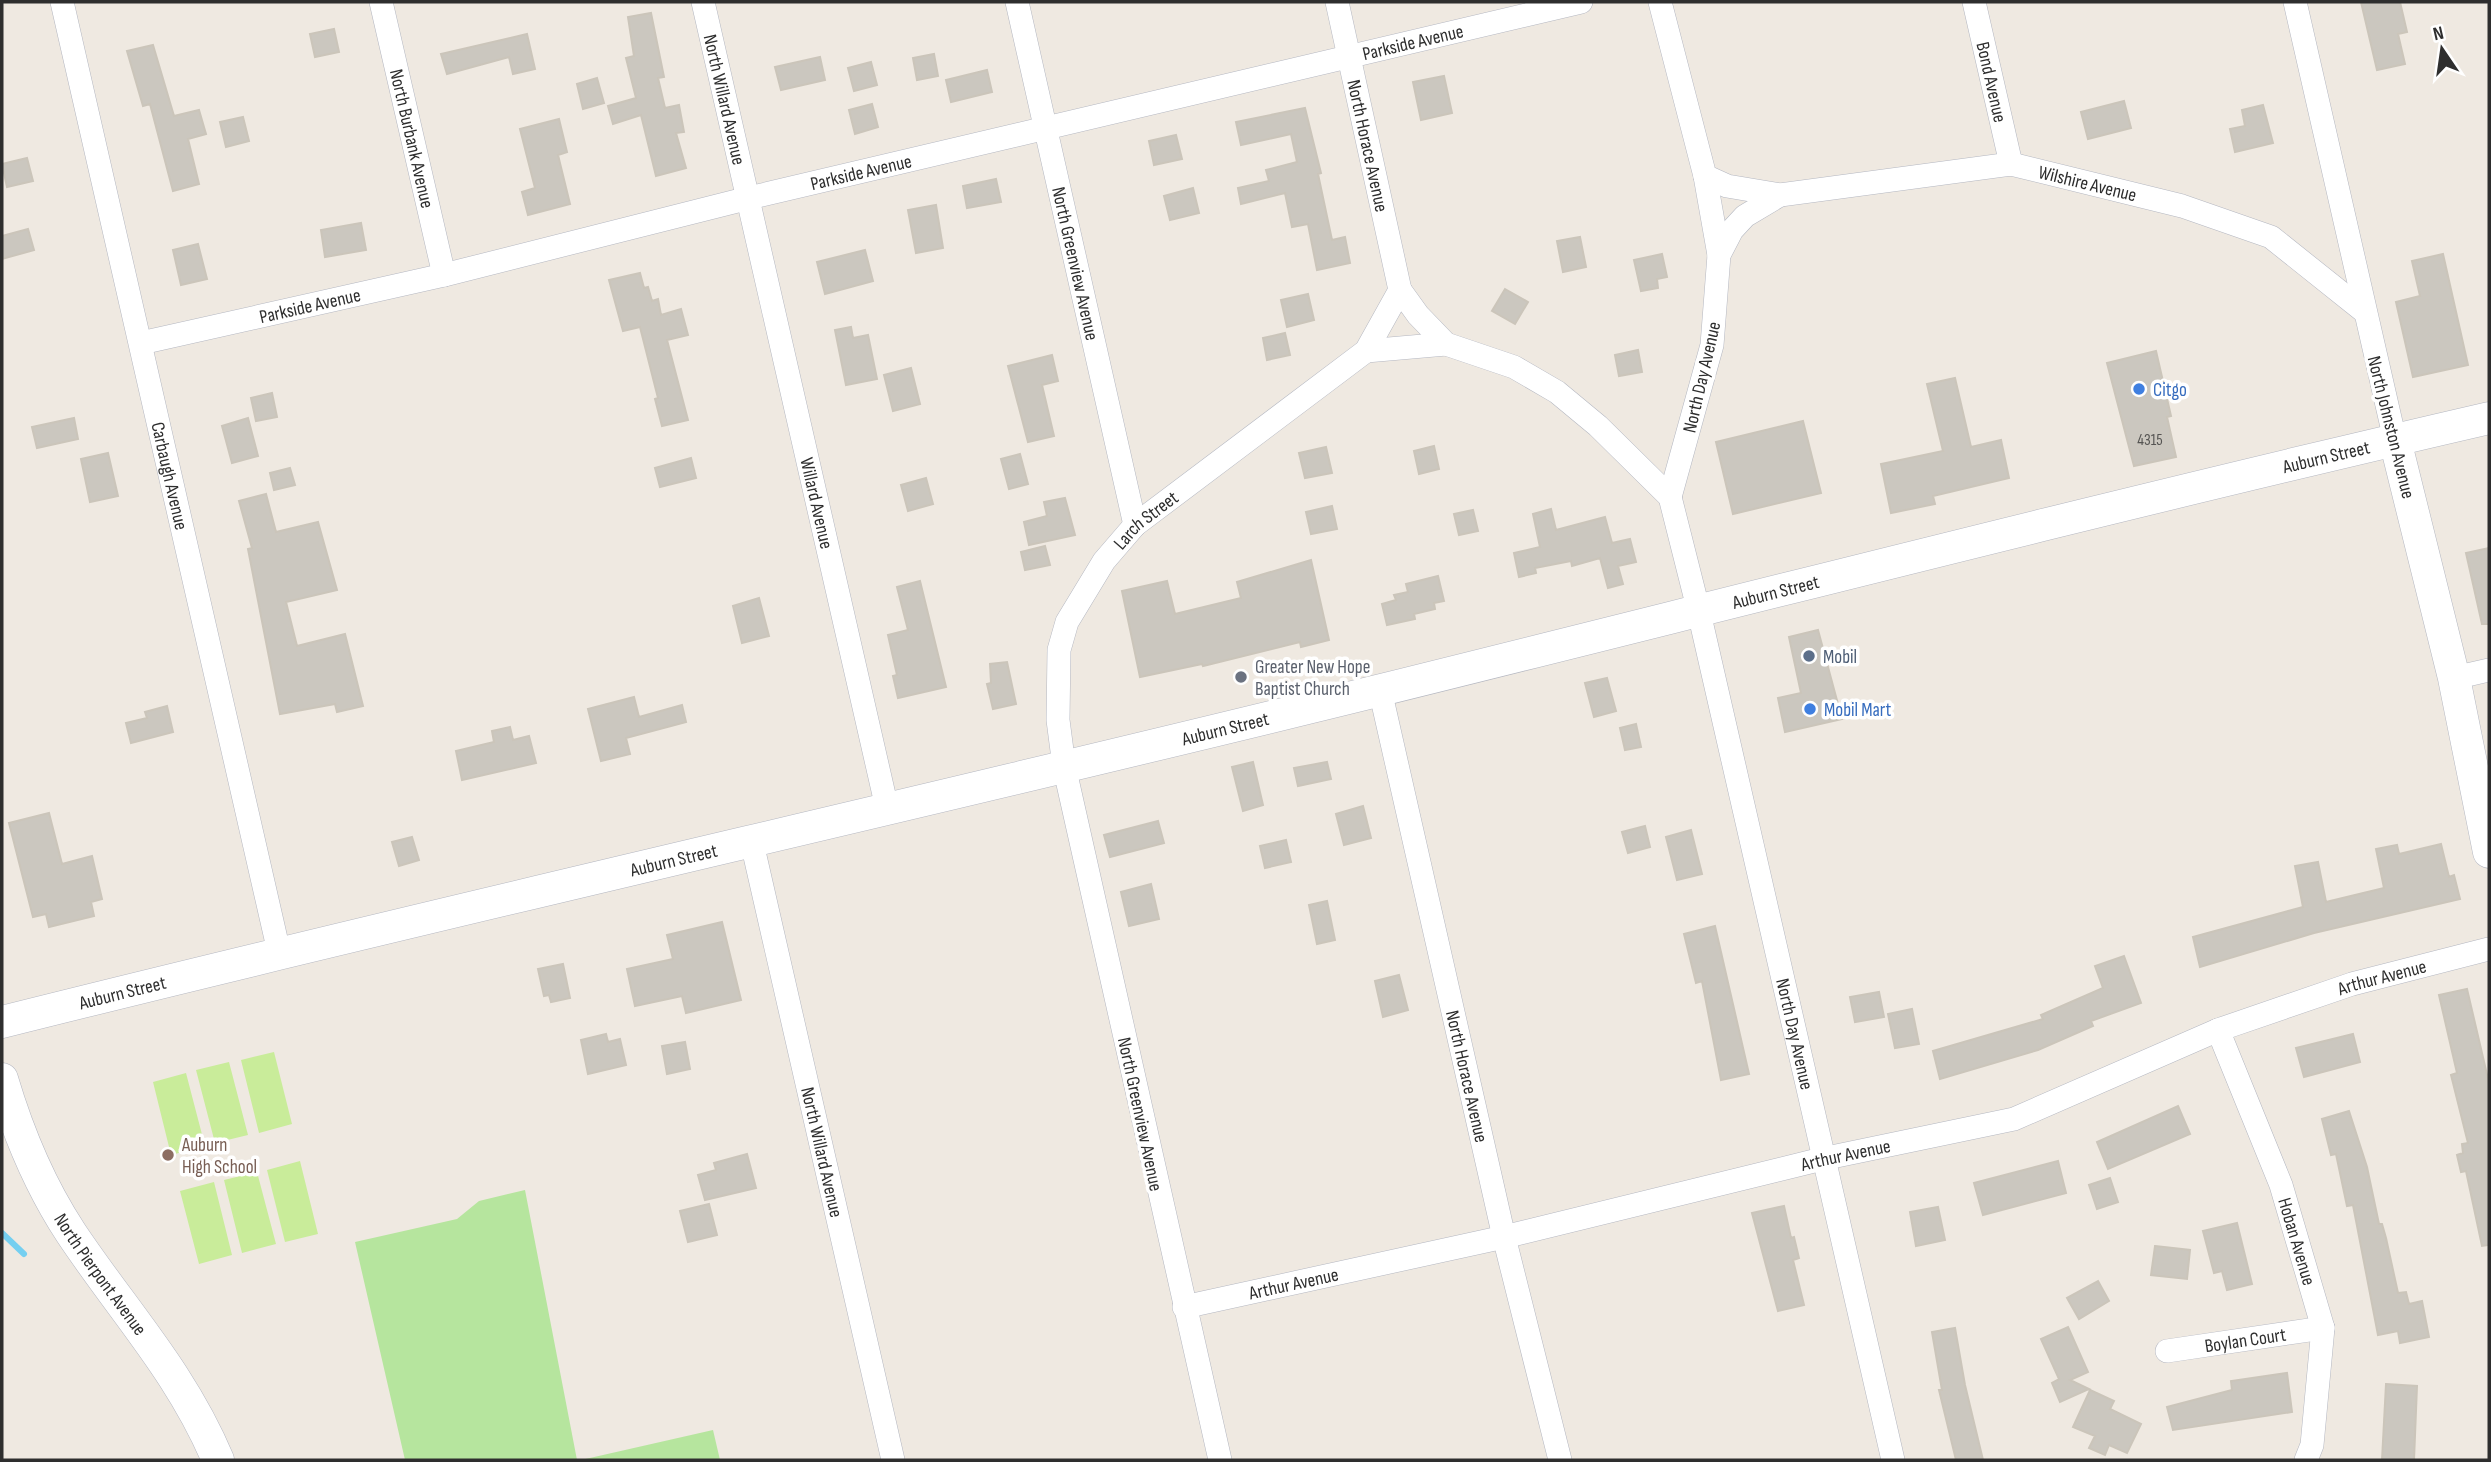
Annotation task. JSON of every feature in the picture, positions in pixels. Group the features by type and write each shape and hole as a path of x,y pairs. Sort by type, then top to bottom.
{"main road":[{"name":"Auburn Street","path":"2,1022 279,952 752,843 1380,690 1698,608 2489,418"},
{"name":"North Johnston Avenue","path":"2395,440 2454,678 2489,852"},
{"name":"North Pierpont Avenue","path":"2,1079 15,1122 50,1199 72,1235 153,1342 202,1420 218,1460"}],"street":[{"name":"Carbaugh Avenue","path":"62,2 279,952"},
{"name":"North Burbank Avenue","path":"381,2 444,275"},
{"name":"North Willard Avenue","path":"703,2 749,198"},
{"name":"North Greenview Avenue","path":"1017,2 1135,525"},
{"name":"North Horace Avenue","path":"1337,2 1400,289"},
{"name":"Parkside Avenue","path":"141,343 444,275 749,198 1581,2"},
{"name":"North Day Avenue","path":"1660,2 1705,176 1719,255 1712,345 1670,497"},
{"name":"Bond Avenue","path":"1974,2 2011,164"},
{"name":"North Johnston Avenue","path":"2295,2 2395,440"},
{"name":"Wilshire Avenue","path":"1780,195 2011,164 2182,206 2271,237 2365,312"},
{"path":"1705,176 1748,191 1780,195"},
{"name":"North Day Avenue","path":"1719,255 1732,230 1745,216 1780,195"},
{"name":"Willard Avenue","path":"749,198 887,808"},
{"path":"1400,289 1418,315 1447,344"},
{"name":"Larch Street","path":"1065,766 1057,693 1059,650 1067,622 1090,582 1135,525 1366,351 1379,333 1400,289"},
{"path":"1366,351 1447,344 1514,367 1557,392 1598,426 1670,497 1698,608"},
{"name":"North Day Avenue","path":"1698,608 1893,1460"},
{"path":"2454,678 2489,670"},
{"name":"North Horace Avenue","path":"1380,690 1504,1237 1560,1460"},
{"name":"North Greenview Avenue","path":"1065,766 1220,1460"},
{"name":"North Willard Avenue","path":"752,843 893,1460"},
{"name":"Arthur Avenue","path":"1184,1307 1504,1237 1822,1159 2014,1119 2218,1030 2352,984 2489,949"},
{"name":"Hoban Avenue","path":"2218,1030 2281,1185 2323,1328 2312,1445 2306,1460"},
{"name":"Boylan Court","path":"2167,1350 2323,1328"}],"green space":[{"path":"274,1052 292,1124 259,1133 241,1060"},
{"path":"229,1062 248,1135 215,1143 196,1070"},
{"path":"186,1073 205,1146 171,1155 153,1082"},
{"path":"300,1161 318,1234 285,1242 267,1170"},
{"path":"257,1172 276,1244 242,1253 224,1180"},
{"path":"214,1182 232,1255 199,1264 180,1191"},
{"path":"525,1190 577,1460 405,1460 355,1242 457,1219 479,1201"},
{"path":"713,1430 720,1460 581,1460"}],"building":[{"path":"2361,2 2400,2 2407,32 2398,34 2405,64 2377,70"},
{"path":"651,13 664,77 658,78 665,108 679,105 684,132 676,133 686,168 656,176 641,115 613,124 608,106 636,98 626,58 634,56 628,17"},
{"path":"334,29 339,52 315,57 310,34"},
{"path":"527,34 535,69 513,74 509,57 447,74 441,54"},
{"path":"153,45 174,116 199,110 206,134 188,139 199,184 173,191 150,104 143,106 127,51"},
{"path":"934,54 938,76 917,80 913,58"},
{"path":"820,57 825,80 781,90 775,67"},
{"path":"871,62 877,85 854,91 848,68"},
{"path":"987,70 992,92 951,102 946,80"},
{"path":"1444,76 1452,113 1421,120 1413,82"},
{"path":"597,78 604,103 583,109 577,84"},
{"path":"2124,101 2131,128 2088,139 2081,112"},
{"path":"872,104 878,127 855,134 849,110"},
{"path":"2263,105 2273,143 2235,152 2230,129 2245,126 2242,110"},
{"path":"1305,108 1321,173 1318,174 1332,240 1345,237 1350,263 1317,270 1308,224 1292,227 1285,193 1241,204 1238,188 1269,181 1266,170 1297,162 1291,134 1241,145 1236,122"},
{"path":"243,117 249,141 226,147 220,122"},
{"path":"559,119 567,152 558,155 570,204 528,215 522,192 535,188 520,129"},
{"path":"1176,135 1182,159 1154,165 1149,141"},
{"path":"27,158 33,181 7,187 2,164"},
{"path":"996,179 1001,202 967,208 963,186"},
{"path":"1193,188 1199,213 1170,220 1164,196"},
{"path":"936,205 943,248 916,253 908,210"},
{"path":"361,223 366,250 325,257 321,230"},
{"path":"28,229 34,250 2,259 2,236"},
{"path":"1580,237 1586,267 1563,272 1557,241"},
{"path":"198,244 207,279 181,285 173,250"},
{"path":"865,250 873,281 825,294 817,262"},
{"path":"1662,254 1667,277 1657,279 1658,288 1641,291 1634,260"},
{"path":"2443,254 2468,365 2413,377 2396,302 2420,296 2412,261"},
{"path":"640,273 644,288 648,287 652,301 658,299 661,315 681,309 688,335 667,340 688,420 662,426 655,399 658,398 640,327 623,331 609,280"},
{"path":"1505,289 1528,302 1515,324 1492,311"},
{"path":"1308,294 1314,320 1287,327 1281,300"},
{"path":"851,327 853,338 868,335 877,379 846,385 835,330"},
{"path":"1285,333 1290,355 1267,360 1263,338"},
{"path":"1638,350 1642,372 1619,376 1615,355"},
{"name":"Citgo","path":"2156,351 2171,416 2167,417 2176,457 2134,466 2107,363"},
{"path":"1052,355 1058,381 1042,385 1054,436 1028,442 1008,366"},
{"path":"911,368 920,404 893,411 884,375"},
{"path":"1955,378 1971,447 2001,440 2009,478 1933,496 1935,504 1891,513 1881,464 1943,451 1927,384"},
{"path":"272,393 277,417 256,421 251,398"},
{"path":"74,418 78,439 37,448 32,427"},
{"path":"248,418 258,456 232,463 222,426"},
{"path":"1803,421 1821,493 1733,514 1716,442"},
{"path":"1434,446 1439,469 1419,474 1414,451"},
{"path":"1326,447 1332,473 1305,478 1299,453"},
{"path":"108,453 118,496 90,502 81,459"},
{"path":"1020,454 1028,484 1009,489 1001,459"},
{"path":"691,458 696,478 660,487 655,468"},
{"path":"290,468 295,485 274,490 270,473"},
{"path":"926,478 933,504 908,511 901,485"},
{"path":"266,494 276,532 318,522 337,590 286,602 297,646 345,634 363,706 337,712 335,704 280,714 248,549 252,548 239,501"},
{"path":"1065,498 1075,535 1029,545 1024,522 1047,516 1044,502"},
{"path":"1332,506 1337,529 1311,534 1306,512"},
{"path":"1551,509 1556,530 1605,517 1612,543 1630,539 1636,562 1618,566 1623,584 1608,588 1600,558 1572,566 1571,561 1535,568 1536,573 1519,577 1514,553 1540,547 1533,514"},
{"path":"1473,510 1478,531 1459,535 1454,514"},
{"path":"1045,546 1050,565 1025,570 1021,552"},
{"path":"2489,548 2489,624 2482,624 2466,553"},
{"path":"1311,560 1329,640 1301,647 1300,642 1203,666 1202,664 1140,677 1122,591 1167,581 1175,614 1241,598 1237,582"},
{"path":"1438,576 1444,601 1434,603 1435,609 1414,614 1415,619 1387,625 1382,604 1396,600 1394,595 1408,592 1406,584"},
{"path":"920,581 946,687 898,698 893,676 897,675 888,635 908,630 897,587"},
{"path":"759,598 769,636 742,643 733,606"},
{"path":"1818,630 1842,719 1785,732 1778,698 1801,693 1789,637"},
{"path":"1007,662 1016,704 993,709 987,684 991,683 990,664"},
{"path":"1607,678 1616,711 1594,717 1585,683"},
{"path":"634,697 639,717 682,705 686,722 626,738 630,754 601,761 588,709"},
{"path":"167,706 173,732 131,743 126,723 147,718 145,712"},
{"path":"1636,724 1641,747 1625,750 1620,728"},
{"path":"510,727 513,740 529,736 536,763 462,780 456,751 494,742 492,731"},
{"path":"1253,762 1263,805 1243,811 1232,767"},
{"path":"1327,762 1331,779 1298,786 1294,768"},
{"path":"1363,806 1371,838 1344,845 1336,814"},
{"path":"49,813 62,864 92,856 102,899 91,902 94,916 49,927 46,914 33,917 9,823"},
{"path":"1158,821 1164,843 1110,857 1104,835"},
{"path":"1645,826 1650,847 1628,853 1622,832"},
{"path":"1691,830 1702,874 1677,880 1666,837"},
{"path":"412,837 419,860 399,866 392,842"},
{"path":"1286,840 1291,862 1265,868 1260,846"},
{"path":"2441,844 2449,877 2454,875 2460,899 2314,933 2200,967 2193,937 2303,907 2295,866 2318,862 2326,902 2384,888 2376,849 2397,845 2399,854"},
{"path":"1151,884 1159,919 1129,926 1121,892"},
{"path":"1327,901 1335,940 1317,944 1309,905"},
{"path":"722,922 741,1000 686,1013 682,996 635,1006 627,969 673,959 667,935"},
{"path":"1715,926 1749,1074 1721,1080 1702,981 1696,983 1684,934"},
{"path":"2124,956 2141,1003 2091,1021 2093,1026 2038,1050 1940,1079 1933,1051 2043,1019 2041,1015 2103,988 2095,966"},
{"path":"563,964 570,998 551,1002 549,995 544,996 538,969"},
{"path":"1399,975 1408,1010 1383,1017 1375,981"},
{"path":"2467,989 2489,1083 2489,1245 2482,1246 2466,1171 2461,1172 2457,1155 2463,1153 2462,1144 2468,1143 2451,1075 2457,1073 2439,995"},
{"path":"1879,992 1884,1017 1855,1022 1850,997"},
{"path":"1912,1009 1919,1044 1895,1048 1888,1014"},
{"path":"606,1034 608,1042 620,1039 626,1065 588,1074 581,1040"},
{"path":"2353,1034 2360,1062 2304,1077 2296,1048"},
{"path":"685,1042 690,1069 667,1074 662,1046"},
{"path":"2178,1106 2190,1134 2108,1169 2097,1142"},
{"path":"2349,1111 2367,1167 2398,1293 2406,1292 2409,1304 2422,1301 2429,1337 2400,1343 2398,1331 2378,1335 2353,1205 2347,1206 2336,1154 2331,1155 2322,1119"},
{"path":"747,1154 756,1188 705,1200 698,1175 716,1170 714,1163"},
{"path":"2058,1161 2066,1193 1983,1215 1974,1183"},
{"path":"2110,1178 2118,1202 2097,1209 2089,1185"},
{"path":"709,1204 717,1235 688,1242 680,1211"},
{"path":"1784,1206 1791,1238 1794,1237 1799,1258 1793,1260 1804,1305 1778,1311 1752,1213"},
{"path":"1938,1207 1945,1240 1916,1246 1910,1212"},
{"path":"2237,1223 2252,1284 2227,1290 2222,1271 2214,1273 2203,1231"},
{"path":"2155,1246 2190,1250 2187,1279 2151,1275"},
{"path":"2098,1281 2109,1301 2079,1319 2067,1298"},
{"path":"2068,1327 2088,1372 2070,1380 2089,1389 2060,1402 2052,1383 2059,1379 2041,1339"},
{"path":"1955,1328 1983,1460 1956,1460 1939,1390 1942,1390 1932,1332"},
{"path":"2287,1373 2292,1412 2173,1430 2167,1407 2232,1390 2231,1381"},
{"path":"2386,1384 2417,1386 2414,1460 2382,1460"},
{"path":"2090,1390 2114,1401 2110,1409 2141,1424 2127,1453 2109,1445 2105,1455 2089,1448 2095,1436 2073,1427"}],"waterway":[{"path":"2,1233 24,1254"}],"place":[{"name":"Citgo","path":"2139,389"},
{"name":"Mobil","path":"1809,656"},
{"name":"Greater New Hope Baptist Church","path":"1241,677"},
{"name":"Mobil Mart","path":"1810,709"},
{"name":"Auburn High School","path":"168,1155"}]}
